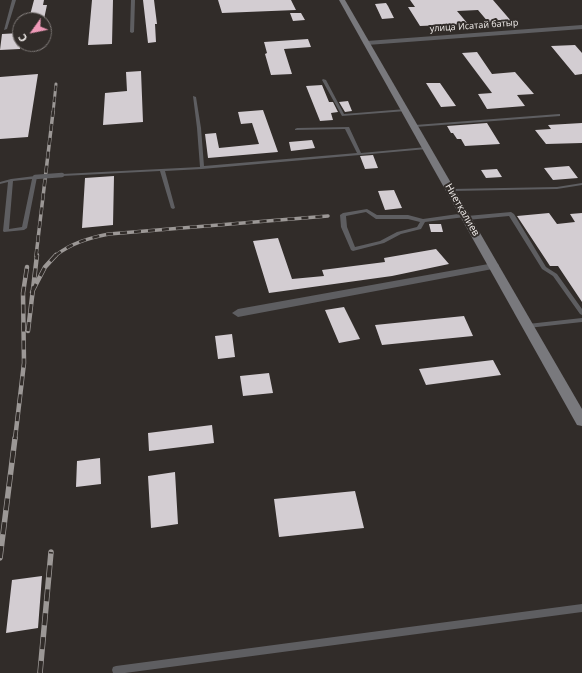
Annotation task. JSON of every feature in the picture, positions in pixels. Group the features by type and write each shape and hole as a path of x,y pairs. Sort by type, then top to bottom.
{"street":[{"name":"Ниетқалиев","path":"342,0 582,421"},
{"name":"улица Исатай батыр","path":"367,43 582,27"},
{"path":"238,312 494,266"}],"lane":[{"path":"5,28 14,0"},
{"path":"132,32 133,0"},
{"path":"324,80 343,115 406,110"},
{"path":"194,97 199,128 202,168"},
{"path":"414,126 559,115"},
{"path":"297,130 347,128 359,153"},
{"path":"0,183 35,177 202,168 427,148"},
{"path":"162,170 173,208"},
{"path":"11,180 6,231 24,228 35,177"},
{"path":"451,190 557,188 582,184"},
{"path":"423,220 419,228 399,233 382,242 353,249 344,227 343,215 367,210 376,217 408,217 423,220 511,214 544,268 555,275 582,313"},
{"path":"528,326 582,320"},
{"path":"116,670 582,608"}],"building":[{"path":"34,0 44,0 43,5 47,5 46,12 31,12"},
{"path":"92,0 113,0 112,44 88,45"},
{"path":"143,0 154,0 157,24 155,24 156,42 148,43"},
{"path":"218,0 291,0 296,10 222,13"},
{"path":"410,0 493,0 512,22 489,23 478,10 457,11 468,24 420,26 408,7 415,7"},
{"path":"386,3 394,18 382,19 375,4"},
{"path":"290,13 301,13 305,20 293,21"},
{"path":"12,33 12,49 0,50 2,34"},
{"path":"308,39 311,47 284,49 292,74 271,75 265,54 267,53 264,42"},
{"path":"575,45 582,53 582,74 575,75 551,46"},
{"path":"477,52 492,74 515,72 534,94 517,95 525,106 487,109 478,94 492,93 462,53"},
{"path":"141,71 143,122 103,125 105,93 127,91 126,72"},
{"path":"38,74 28,137 0,139 0,77"},
{"path":"426,83 440,83 456,106 441,107"},
{"path":"322,85 329,102 333,102 338,112 331,113 333,120 320,121 306,86"},
{"path":"348,101 352,111 345,112 339,102"},
{"path":"263,110 278,152 208,158 205,134 216,133 219,148 259,144 252,123 241,124 238,112"},
{"path":"487,123 500,144 465,146 461,139 457,139 453,133 451,133 447,126"},
{"path":"582,123 582,143 546,144 535,130 551,129 548,125"},
{"path":"312,140 315,148 291,151 289,142"},
{"path":"373,155 378,168 365,169 360,156"},
{"path":"569,166 578,178 553,180 544,168"},
{"path":"497,169 502,177 486,178 481,170"},
{"path":"114,176 113,225 82,228 85,178"},
{"path":"394,190 402,208 385,210 378,191"},
{"path":"549,213 557,224 575,222 570,214 582,213 582,302 558,266 550,266 517,216"},
{"path":"429,224 441,224 443,232 431,232"},
{"path":"278,238 292,279 324,276 322,270 385,262 384,258 436,249 449,264 392,276 269,293 253,241"},
{"path":"344,307 360,339 339,343 325,310"},
{"path":"464,316 473,336 382,345 375,325"},
{"path":"232,334 235,357 218,359 215,336"},
{"path":"493,360 501,375 426,385 419,369"},
{"path":"269,373 273,393 243,396 240,376"},
{"path":"212,425 214,443 149,451 148,433"},
{"path":"100,458 101,484 76,487 77,461"},
{"path":"175,472 178,524 151,528 148,476"},
{"path":"355,491 364,528 279,537 274,499"},
{"path":"42,576 38,628 6,633 12,580"}],"railway":[{"path":"53,113 56,84"},
{"path":"36,256 53,112"},
{"path":"55,256 61,251 80,242 109,234 328,216"},
{"path":"33,290 37,255"},
{"path":"33,290 45,267 55,256"},
{"path":"15,439 24,363 23,293 27,267"},
{"path":"28,331 33,290"},
{"path":"0,558 15,438"},
{"path":"40,673 51,552"}]}
